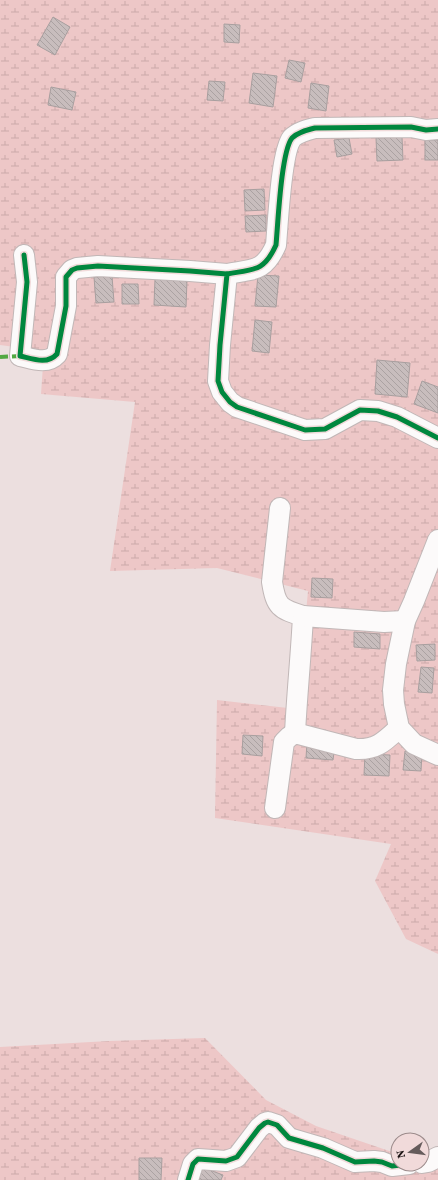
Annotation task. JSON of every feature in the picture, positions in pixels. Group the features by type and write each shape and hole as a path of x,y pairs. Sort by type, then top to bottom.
{"street":[{"path":"24,255 27,282 20,356 45,361 57,354 66,306 66,277 72,270 81,267 98,266 227,274 258,268 266,262 276,245 282,180 288,147 292,138 300,132 315,128 411,127 426,130 438,130"},
{"path":"227,274 218,381 222,392 230,402 237,407 305,430 325,429 360,410 378,411 397,417 438,438"},
{"path":"280,508 272,582 273,591 280,607 303,616 384,622 405,621"},
{"path":"438,540 405,621 393,679 394,704 399,728 414,744 438,755"},
{"path":"295,733 303,616"},
{"path":"275,808 284,742 291,735 295,733 356,749 365,749 372,748 382,743 399,728"},
{"path":"188,1180 193,1164 198,1159 226,1161 236,1157 241,1153 259,1128 268,1122 277,1125 289,1138 323,1148 355,1162 374,1161 390,1165"}],"green space":[{"path":"0,0 438,0 438,954 406,939 375,881 391,844 215,818 217,700 297,709 308,591 217,568 110,571 135,402 41,394 44,351 0,345"},
{"path":"205,1038 266,1100 316,1126 390,1151 390,1172 430,1172 430,1166 438,1167 438,1180 0,1180 0,1047 109,1041"}],"building":[{"path":"53,17 70,27 55,55 37,45"},
{"path":"224,24 240,25 239,43 224,42"},
{"path":"289,60 305,63 301,82 285,78"},
{"path":"253,73 277,76 273,107 249,103"},
{"path":"209,81 225,82 223,101 207,100"},
{"path":"311,83 329,86 326,111 308,108"},
{"path":"51,87 76,92 72,110 48,105"},
{"path":"402,137 403,160 377,161 376,138"},
{"path":"349,138 352,154 337,157 334,140"},
{"path":"425,140 438,140 438,160 425,160"},
{"path":"264,189 265,210 245,211 244,190"},
{"path":"266,215 266,231 246,232 245,216"},
{"path":"258,275 279,276 276,307 255,306"},
{"path":"112,276 114,302 96,303 94,277"},
{"path":"155,279 187,280 186,307 154,305"},
{"path":"122,284 138,284 139,304 122,304"},
{"path":"255,320 272,322 269,353 252,351"},
{"path":"377,360 410,363 407,397 375,394"},
{"path":"422,381 438,387 438,413 414,404"},
{"path":"312,578 333,579 332,598 311,597"},
{"path":"354,632 380,634 380,649 354,647"},
{"path":"435,644 435,660 417,661 416,645"},
{"path":"421,667 434,668 432,693 418,692"},
{"path":"243,735 263,736 262,756 242,754"},
{"path":"307,743 335,745 333,760 306,758"},
{"path":"405,751 422,753 421,771 403,770"},
{"path":"365,754 390,755 389,776 364,775"},
{"path":"139,1158 162,1158 161,1180 139,1180"},
{"path":"199,1166 223,1175 221,1180 194,1180"}],"marked path":[{"path":"0,357 20,356"}],"cycle path":[{"path":"227,274 257,268 262,265 272,254 276,245 285,158 288,146 294,136 315,128 411,127 426,130 438,129"},
{"path":"24,255 27,282 20,356 35,360 44,360 57,354 66,306 66,277 72,270 77,268 98,266 227,274 218,381 222,392 230,402 237,407 305,430 325,429 360,410 378,411 397,417 438,438"},
{"path":"188,1180 193,1164 198,1159 226,1161 237,1157 259,1128 268,1122 277,1125 289,1138 323,1148 355,1162 374,1161 390,1165"}]}
